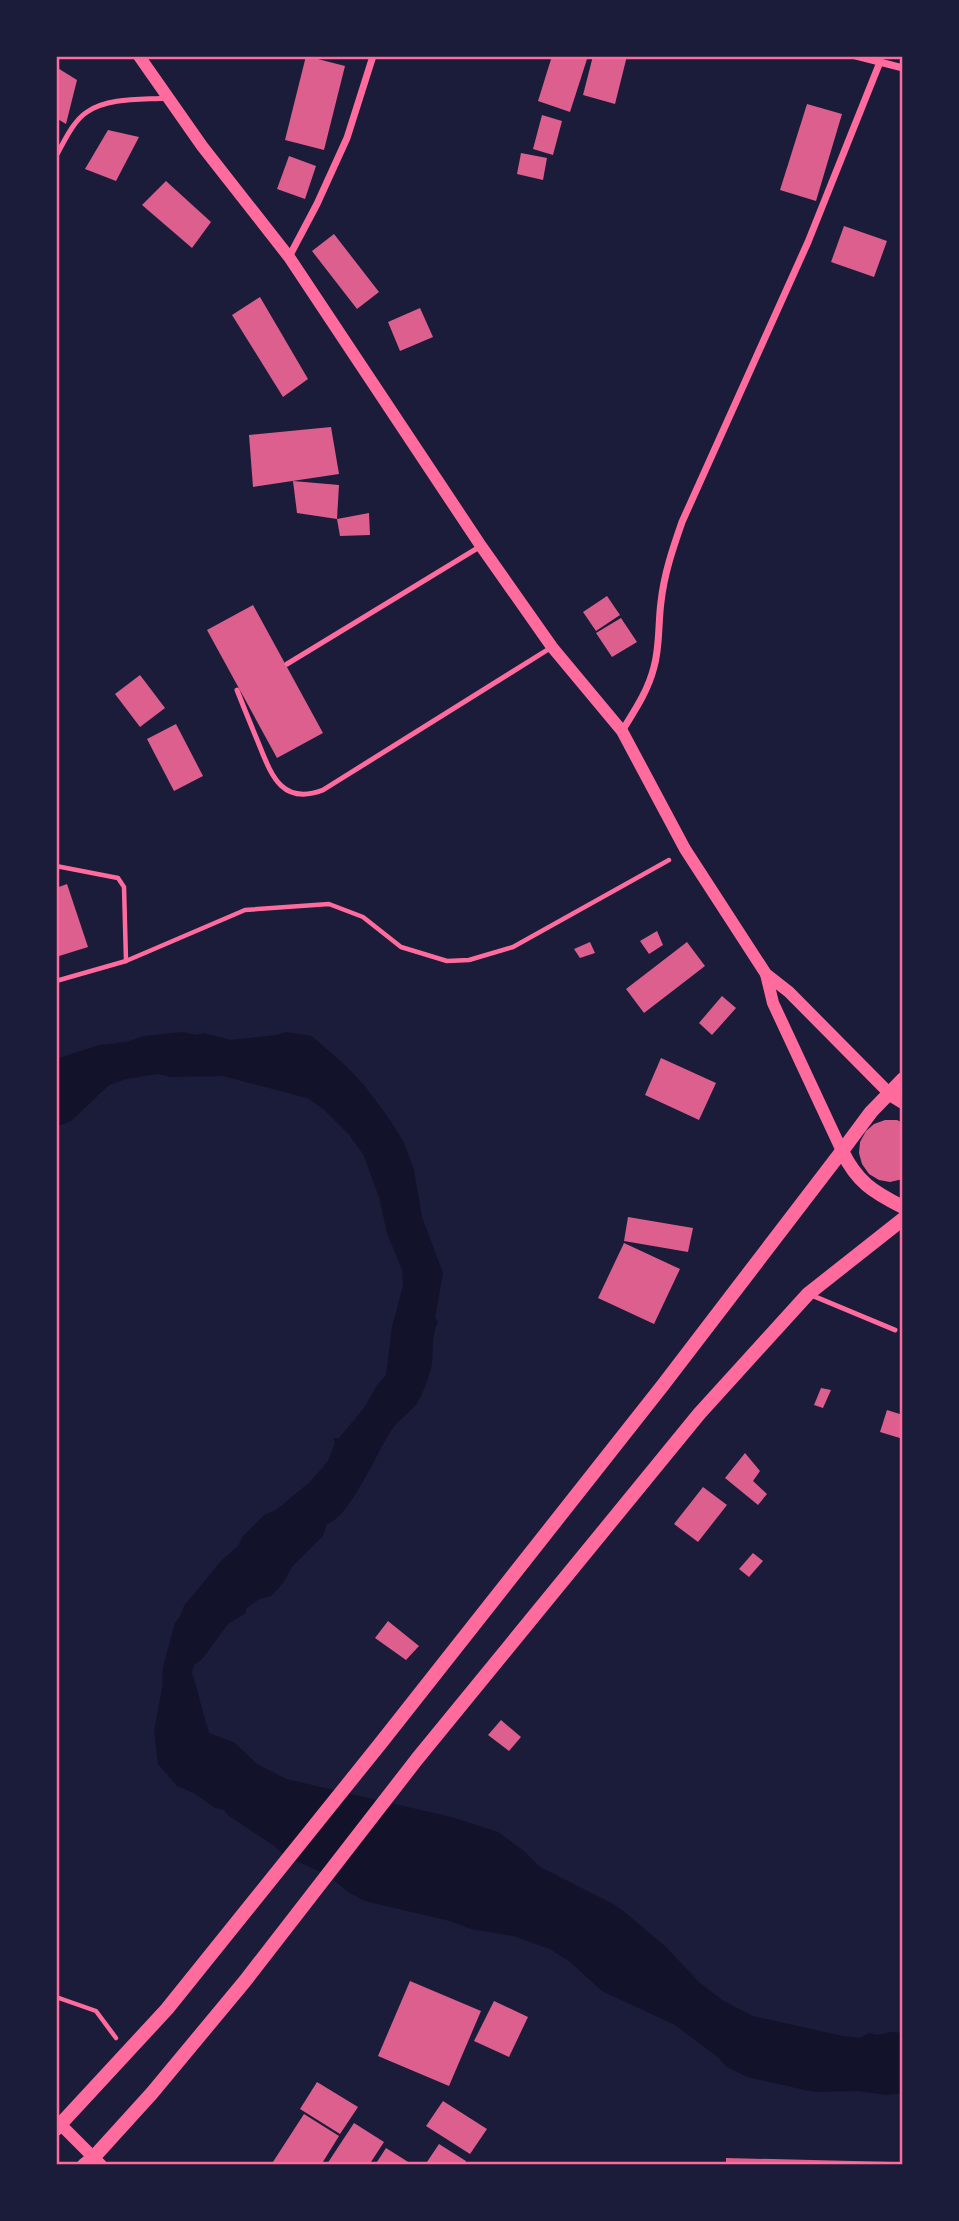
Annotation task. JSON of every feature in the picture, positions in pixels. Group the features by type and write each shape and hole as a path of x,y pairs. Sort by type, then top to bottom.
{"main road":[{"path":"58,2127 166,2009 380,1744 663,1385 856,1129 903,1079"},
{"path":"890,1094 903,1102"},
{"path":"842,1151 860,1180 903,1208"},
{"path":"93,2163 228,2001 417,1759 699,1414 808,1294 903,1219"}],"street":[{"path":"139,56 289,257 481,546 552,647 622,730 685,849 766,974 789,992 890,1094"},
{"path":"289,257 347,138 373,56"},
{"path":"856,56 903,68"},
{"path":"622,730 642,699 654,669 666,577 682,522 808,242 880,62"},
{"path":"766,974 773,1003 842,1151"},
{"path":"58,2127 93,2163"}],"lane":[{"path":"56,156 78,120 88,111 119,102 168,98"},
{"path":"287,664 481,546"},
{"path":"237,690 272,776 288,791 310,794 323,790 552,647"},
{"path":"808,1294 895,1330"}],"path":[{"path":"56,981 126,961 245,910 329,904 363,917 401,947 447,961 469,960 513,947 685,849"},
{"path":"56,866 122,881 126,961"},
{"path":"56,1997 96,2011 127,2053"}],"shaded area":[{"path":"183,1032 195,1035 204,1033 231,1040 286,1032 312,1036 347,1067 364,1085 404,1143 414,1170 422,1217 443,1273 435,1318 438,1322 431,1369 418,1403 390,1432 362,1484 344,1510 327,1524 323,1536 292,1567 283,1583 271,1596 259,1599 246,1609 246,1613 228,1624 202,1659 194,1665 192,1672 209,1733 235,1743 257,1764 286,1779 451,1817 498,1832 540,1867 615,1905 666,1947 699,1982 722,2000 753,2016 860,2038 869,2033 903,2033 903,2093 887,2095 857,2091 814,2092 747,2077 727,2067 675,2025 602,1991 570,1962 550,1949 513,1936 471,1929 450,1921 365,1901 348,1892 328,1875 287,1857 224,1810 215,1808 194,1793 177,1786 158,1764 154,1731 163,1667 175,1623 184,1606 220,1562 238,1546 243,1536 264,1515 276,1510 311,1481 328,1461 335,1442 333,1438 339,1438 364,1408 386,1375 392,1327 403,1286 402,1269 387,1233 379,1197 363,1154 350,1136 322,1108 307,1098 223,1076 171,1077 158,1074 126,1079 109,1085 71,1121 56,1127 56,1059 99,1045"}],"building":[{"path":"306,56 345,66 324,150 285,140"},
{"path":"552,56 588,56 570,112 538,101"},
{"path":"593,56 627,56 615,104 583,95"},
{"path":"56,67 77,80 66,124 56,118"},
{"path":"807,104 842,114 816,201 780,190"},
{"path":"542,115 562,121 553,155 533,149"},
{"path":"108,130 139,137 116,181 85,169"},
{"path":"521,153 547,158 543,180 517,174"},
{"path":"289,156 316,166 305,199 277,189"},
{"path":"166,181 211,222 192,248 142,205"},
{"path":"844,226 887,241 874,277 831,262"},
{"path":"334,234 379,292 357,309 312,251"},
{"path":"260,297 308,379 283,397 232,315"},
{"path":"420,308 433,337 400,351 388,322"},
{"path":"331,427 339,474 253,487 249,435"},
{"path":"293,481 339,485 337,519 297,513"},
{"path":"369,513 370,535 340,536 337,519"},
{"path":"607,596 620,615 596,631 583,612"},
{"path":"253,605 323,733 277,758 207,630"},
{"path":"621,618 637,642 612,657 596,633"},
{"path":"140,675 165,708 140,727 115,694"},
{"path":"176,724 203,776 174,791 147,739"},
{"path":"67,884 88,947 56,957 56,888"},
{"path":"657,931 663,945 649,954 640,941"},
{"path":"590,942 595,953 580,958 574,949"},
{"path":"687,942 705,966 644,1013 626,989"},
{"path":"722,996 736,1008 712,1035 699,1023"},
{"path":"661,1058 716,1083 699,1120 645,1095"},
{"path":"885,1120 903,1123 903,1179 890,1182 869,1174 859,1153 860,1142 866,1131"},
{"path":"628,1217 693,1228 688,1252 624,1241"},
{"path":"624,1243 680,1269 654,1324 598,1298"},
{"path":"821,1388 831,1390 823,1408 814,1405"},
{"path":"887,1410 903,1415 903,1439 880,1432"},
{"path":"745,1453 760,1471 753,1481 767,1494 758,1505 725,1478"},
{"path":"703,1487 727,1505 698,1542 674,1524"},
{"path":"753,1553 763,1561 749,1577 739,1569"},
{"path":"388,1621 419,1646 406,1660 375,1638"},
{"path":"501,1720 521,1737 509,1751 488,1735"},
{"path":"410,1981 481,2011 449,2086 378,2056"},
{"path":"494,2001 528,2017 509,2057 474,2041"},
{"path":"317,2082 358,2107 340,2134 300,2109"},
{"path":"443,2101 487,2129 470,2154 426,2126"},
{"path":"304,2114 339,2136 321,2165 271,2165"},
{"path":"354,2123 384,2142 369,2165 327,2164"},
{"path":"439,2144 466,2161 464,2165 425,2165"},
{"path":"386,2148 413,2165 375,2165"},
{"path":"726,2158 893,2162 893,2165 726,2165"}]}
